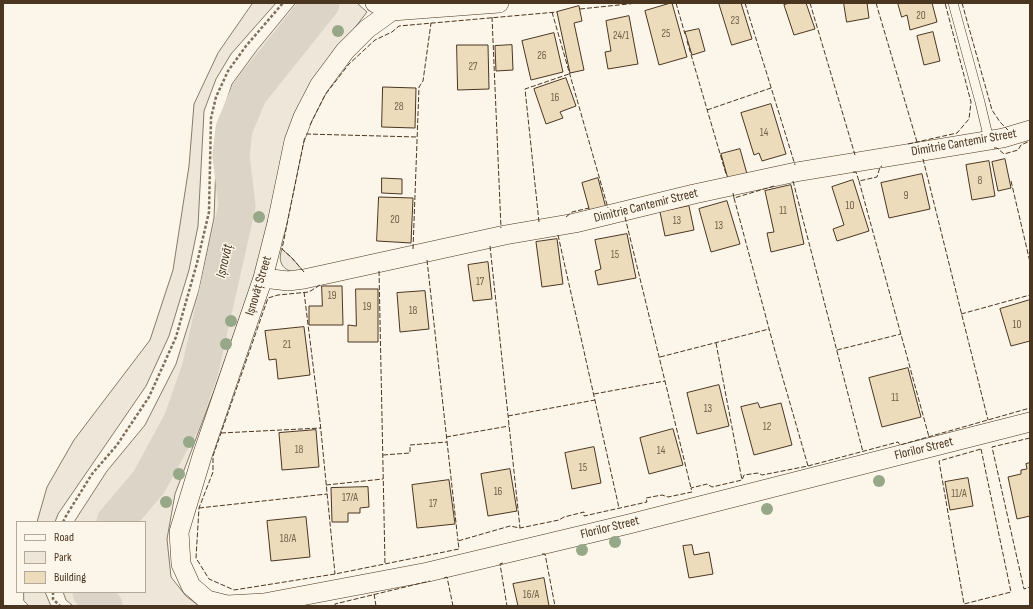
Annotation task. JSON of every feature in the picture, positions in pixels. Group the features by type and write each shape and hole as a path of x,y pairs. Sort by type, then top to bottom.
{"street":[{"path":"380,5 499,3"},
{"name":"Ișnovăț Street","path":"191,586 181,564 179,532 202,456 263,278 277,223 294,141 303,117 319,86 345,51 368,29 380,5"},
{"name":"Dimitrie Cantemir Street","path":"263,278 288,281 304,280 505,235 575,223 694,194 796,172 1003,138 1030,130"},
{"name":"Florilor Street","path":"191,586 207,600 227,605 264,603 428,572 629,524 1030,422"}],"lane":[{"path":"953,3 989,140"}],"path":[{"path":"64,521 92,474 117,445 148,397 176,337 198,263 209,212 211,118 216,96 228,72 246,46 283,3"},
{"path":"53,593 53,598 60,606"}],"green space":[{"path":"253,3 276,3 231,54 216,79 204,111 198,226 189,270 169,336 146,386 58,514 55,521 37,521 47,487 74,440 150,340 173,270 189,166 194,104 218,53"},
{"path":"296,3 357,3 367,12 316,78 264,248 214,391 175,494 167,539 171,577 186,596 199,606 73,606 66,600 63,593 146,593 146,521 75,521 107,471 145,425 176,364 199,290 214,218 216,164 221,118 232,84 257,50"},
{"path":"282,249 305,273 289,271 282,265 280,255"},
{"path":"24,593 45,593 51,606 29,606 24,601"}],"building":[{"path":"672,3 687,57 659,65 645,11"},
{"path":"719,3 741,3 752,39 732,45"},
{"path":"790,3 806,3 815,29 794,35 784,5"},
{"path":"844,3 867,3 869,18 847,22"},
{"path":"898,3 932,3 937,22 910,30 907,15 902,17"},
{"path":"579,6 582,21 574,23 584,70 570,73 557,12"},
{"path":"629,16 638,64 608,69 605,52 611,51 606,21"},
{"path":"699,29 705,51 692,55 685,32"},
{"path":"933,32 940,61 924,65 917,36"},
{"path":"554,33 563,72 531,80 522,41"},
{"path":"457,45 488,45 489,89 458,90"},
{"path":"512,45 513,70 496,71 495,46"},
{"path":"566,78 576,106 560,112 563,118 546,124 534,89"},
{"path":"383,87 416,88 415,128 382,127"},
{"path":"771,104 786,154 762,161 759,153 754,155 741,113"},
{"path":"740,149 747,174 728,179 721,154"},
{"path":"1005,159 1011,188 998,191 992,162"},
{"path":"989,161 995,196 972,200 966,165"},
{"path":"922,174 930,209 889,218 881,183"},
{"path":"382,178 402,179 402,194 382,193"},
{"path":"598,178 606,208 590,212 582,183"},
{"path":"853,180 869,231 837,241 833,229 844,225 832,187"},
{"path":"791,185 804,244 771,252 767,233 774,232 765,191"},
{"path":"379,197 413,198 411,243 377,241"},
{"path":"727,201 740,244 711,252 699,209"},
{"path":"689,206 694,230 665,236 660,212"},
{"path":"627,234 636,278 598,285 595,271 601,269 595,240"},
{"path":"557,239 563,284 542,287 536,242"},
{"path":"488,262 492,299 473,301 468,265"},
{"path":"322,286 342,286 343,325 309,325 309,306 322,306"},
{"path":"356,289 378,289 378,342 348,342 348,325 356,326"},
{"path":"425,291 429,329 400,332 397,293"},
{"path":"1030,300 1030,341 1011,346 1000,309"},
{"path":"304,327 310,375 278,379 276,359 269,360 265,331"},
{"path":"908,368 921,417 882,427 869,378"},
{"path":"719,385 729,426 697,434 687,393"},
{"path":"758,403 760,408 781,403 792,445 754,455 741,407"},
{"path":"673,429 683,465 649,474 640,438"},
{"path":"316,430 319,467 282,470 279,433"},
{"path":"594,447 601,483 572,489 565,453"},
{"path":"1030,463 1030,516 1017,519 1008,477 1021,474 1021,470 1027,469 1026,464"},
{"path":"510,469 517,511 488,516 481,474"},
{"path":"968,478 973,506 950,510 945,482"},
{"path":"449,480 455,524 417,528 412,485"},
{"path":"368,487 369,507 360,508 360,513 348,513 348,522 332,522 331,488"},
{"path":"306,517 310,557 271,561 267,521"},
{"path":"692,545 694,555 709,552 713,574 689,578 683,546"},
{"path":"544,578 549,606 518,606 513,584"}],"waterway":[{"name":"Ișnovăț","path":"116,521 149,482 182,421 200,370 237,206 231,156 234,129 249,93 321,3"},
{"name":"Ișnovăț","path":"92,593 104,606"}],"fence":[{"path":"580,9 638,3"},
{"path":"676,3 685,34"},
{"path":"745,3 795,165"},
{"path":"810,3 855,155"},
{"path":"876,3 917,142"},
{"path":"908,144 957,133 969,119 971,102 945,3"},
{"path":"962,3 992,110 1000,122 1008,130"},
{"path":"552,12 608,208"},
{"path":"310,125 325,95 349,64 375,40 392,32 399,26 557,12"},
{"path":"492,17 501,228"},
{"path":"413,249 419,87 423,81 431,23"},
{"path":"687,41 726,174"},
{"path":"539,222 525,89 569,74"},
{"path":"707,110 771,88"},
{"path":"306,134 417,137"},
{"path":"304,272 282,249 305,136"},
{"path":"994,148 997,148 1004,154 1018,150 1021,145 1030,141"},
{"path":"923,159 988,420"},
{"path":"853,172 856,172 859,181 877,177 880,167 882,166"},
{"path":"793,181 863,452"},
{"path":"859,181 929,437"},
{"path":"1011,181 1030,262"},
{"path":"733,193 734,198 774,186"},
{"path":"734,198 775,351 808,466"},
{"path":"566,217 572,212 589,208"},
{"path":"625,217 691,488"},
{"path":"558,235 619,508"},
{"path":"490,246 520,528"},
{"path":"427,260 458,541"},
{"path":"379,271 385,564"},
{"path":"320,285 309,292 278,295 268,298 213,456 213,472 199,508 196,558 209,579 234,590 335,574 459,549 458,541 510,526 520,528 559,520 564,517 584,512 584,516 647,502 646,498 662,495 668,497 692,492 691,488 707,484 712,487 742,480 744,475 758,473 762,475 808,466 898,442 900,445 1030,408"},
{"path":"304,292 320,421 335,574"},
{"path":"961,314 1030,295"},
{"path":"660,357 769,329"},
{"path":"837,350 901,334"},
{"path":"716,343 742,480"},
{"path":"594,394 665,381"},
{"path":"508,416 595,400"},
{"path":"446,437 509,426"},
{"path":"221,433 321,428"},
{"path":"1030,438 992,447 1024,589 1030,587"},
{"path":"383,455 410,453 410,445 447,442"},
{"path":"981,449 1011,592 964,604 939,461 981,449"},
{"path":"326,485 383,479"},
{"path":"199,508 327,494"},
{"path":"542,554 545,554 555,606"},
{"path":"503,563 500,564 507,606"},
{"path":"444,578 447,577 453,606"},
{"path":"335,606 335,604 430,581"},
{"path":"374,594 376,606"}]}
